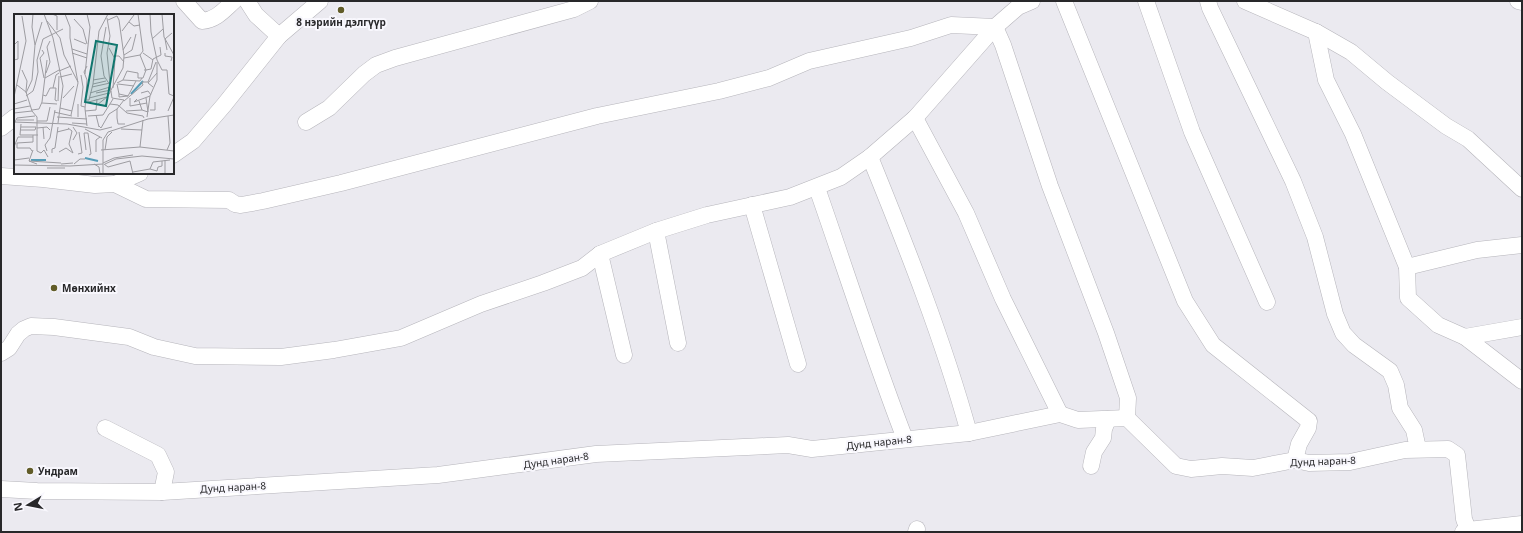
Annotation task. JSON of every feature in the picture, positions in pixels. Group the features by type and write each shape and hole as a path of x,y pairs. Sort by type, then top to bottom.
{"street":[{"path":"184,1 202,21 211,21 234,1"},
{"path":"247,1 256,15 279,36"},
{"path":"174,154 193,141 279,36 320,1"},
{"path":"306,122 329,108 364,74 376,65 395,58 574,9 590,1"},
{"path":"1,353 9,348 18,334 31,326 54,327 129,337 154,347 195,356 281,357 334,350 401,338 481,304 543,284 582,268 600,254 656,231 707,215 790,197 817,188 841,177 870,157 915,118 995,27 1018,8 1032,1"},
{"path":"1064,1 1185,301 1213,345 1309,421 1308,428 1299,444 1296,460"},
{"path":"1146,1 1192,132 1266,302"},
{"path":"1208,1 1293,181 1315,237 1336,314 1343,333 1354,345 1390,371 1396,385 1400,408 1414,430 1418,449"},
{"path":"1245,1 1316,32 1351,52 1446,126 1468,138 1522,190"},
{"path":"1518,1 1522,2"},
{"path":"115,184 146,199 230,200 235,204 241,205 263,201 597,116 719,91 769,78 809,61 911,38 951,25 995,27"},
{"path":"995,27 1003,45 1050,186 1106,333 1128,398 1127,418"},
{"path":"1316,32 1326,80 1354,134 1407,266 1408,298 1438,325 1465,337 1522,381"},
{"path":"1,128 14,118"},
{"path":"915,118 966,213 1003,299 1060,414"},
{"path":"870,157 929,307 958,391 969,433"},
{"path":"1,176 95,185 115,184 138,174"},
{"path":"817,188 886,391 905,439"},
{"path":"752,205 798,364"},
{"path":"656,231 678,343"},
{"path":"1407,266 1477,250 1522,245"},
{"path":"600,254 624,355"},
{"path":"1465,337 1522,327"},
{"name":"Дунд наран-8","path":"1,489 37,491 162,492 438,475 596,454 788,445 812,449 969,433 1060,414 1078,420 1127,418 1176,466 1191,469 1222,466 1253,468 1296,460 1309,463 1350,462 1405,450 1448,449 1457,455 1465,531"},
{"path":"1091,466 1094,452 1103,438 1104,429 1108,419"},
{"path":"105,428 158,455 166,472 162,492"},
{"path":"1465,531 1522,524"}],"place":[{"name":"8 нэрийн дэлгүүр","path":"341,10"},
{"name":"Мөнхийнх","path":"54,288"},
{"name":"Ундрам","path":"30,471"}]}
